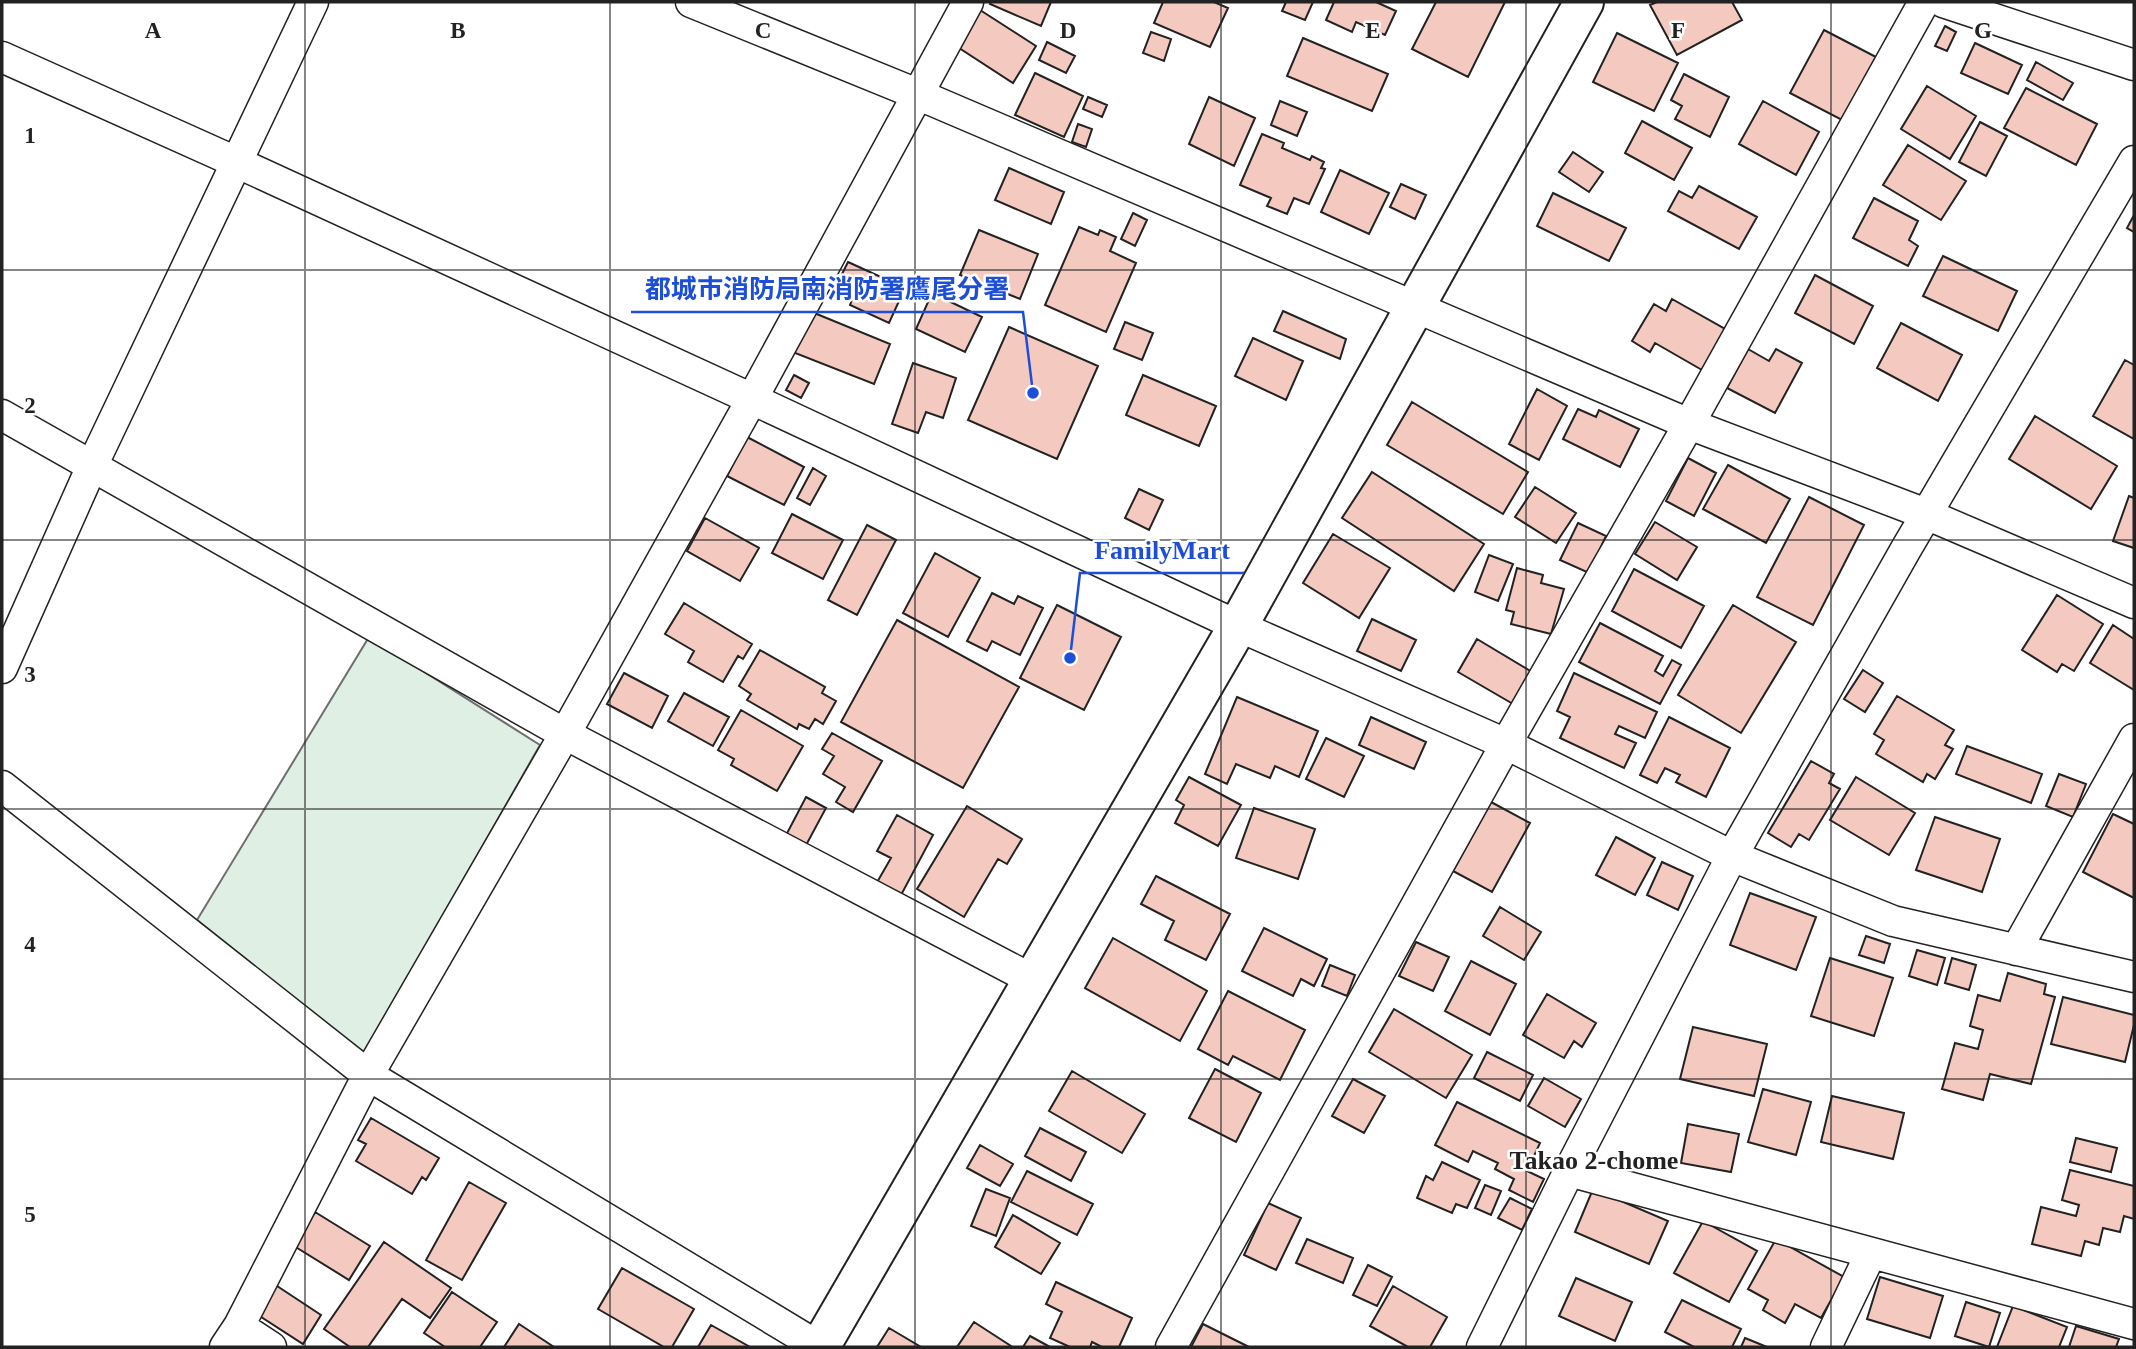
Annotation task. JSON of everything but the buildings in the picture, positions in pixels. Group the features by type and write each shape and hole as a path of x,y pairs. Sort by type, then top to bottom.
{"street":[{"path":"2,668 92,466 313,2"},
{"path":"691,2 918,94 1689,424 1926,514 2134,603"},
{"path":"271,1347 232,1337 368,1075 565,734 752,399 968,2"},
{"path":"2,786 368,1075 820,1347 1238,626 1584,2"},
{"path":"1171,1347 1506,744 1689,424 1924,2"},
{"path":"1943,2 2134,65"},
{"path":"2,57 752,399 1238,626 1506,744 1732,856 1893,921 2134,977"},
{"path":"1482,1347 1569,1171 1732,856 1926,514 2134,161"},
{"path":"2,415 565,734 1033,980"},
{"path":"2016,950 2134,739"},
{"path":"1569,1171 2134,1324"},
{"path":"1826,1347 1871,1253"}],"green space":[{"path":"369,637 540,745 364,1054 197,920"}],"place":[{"name":"都城市消防局南消防署鷹尾分署","path":"1033,393"},
{"name":"FamilyMart","path":"1070,658"}],"district":[{"name":"Takao 2-chome","path":"1594,1160"}]}
